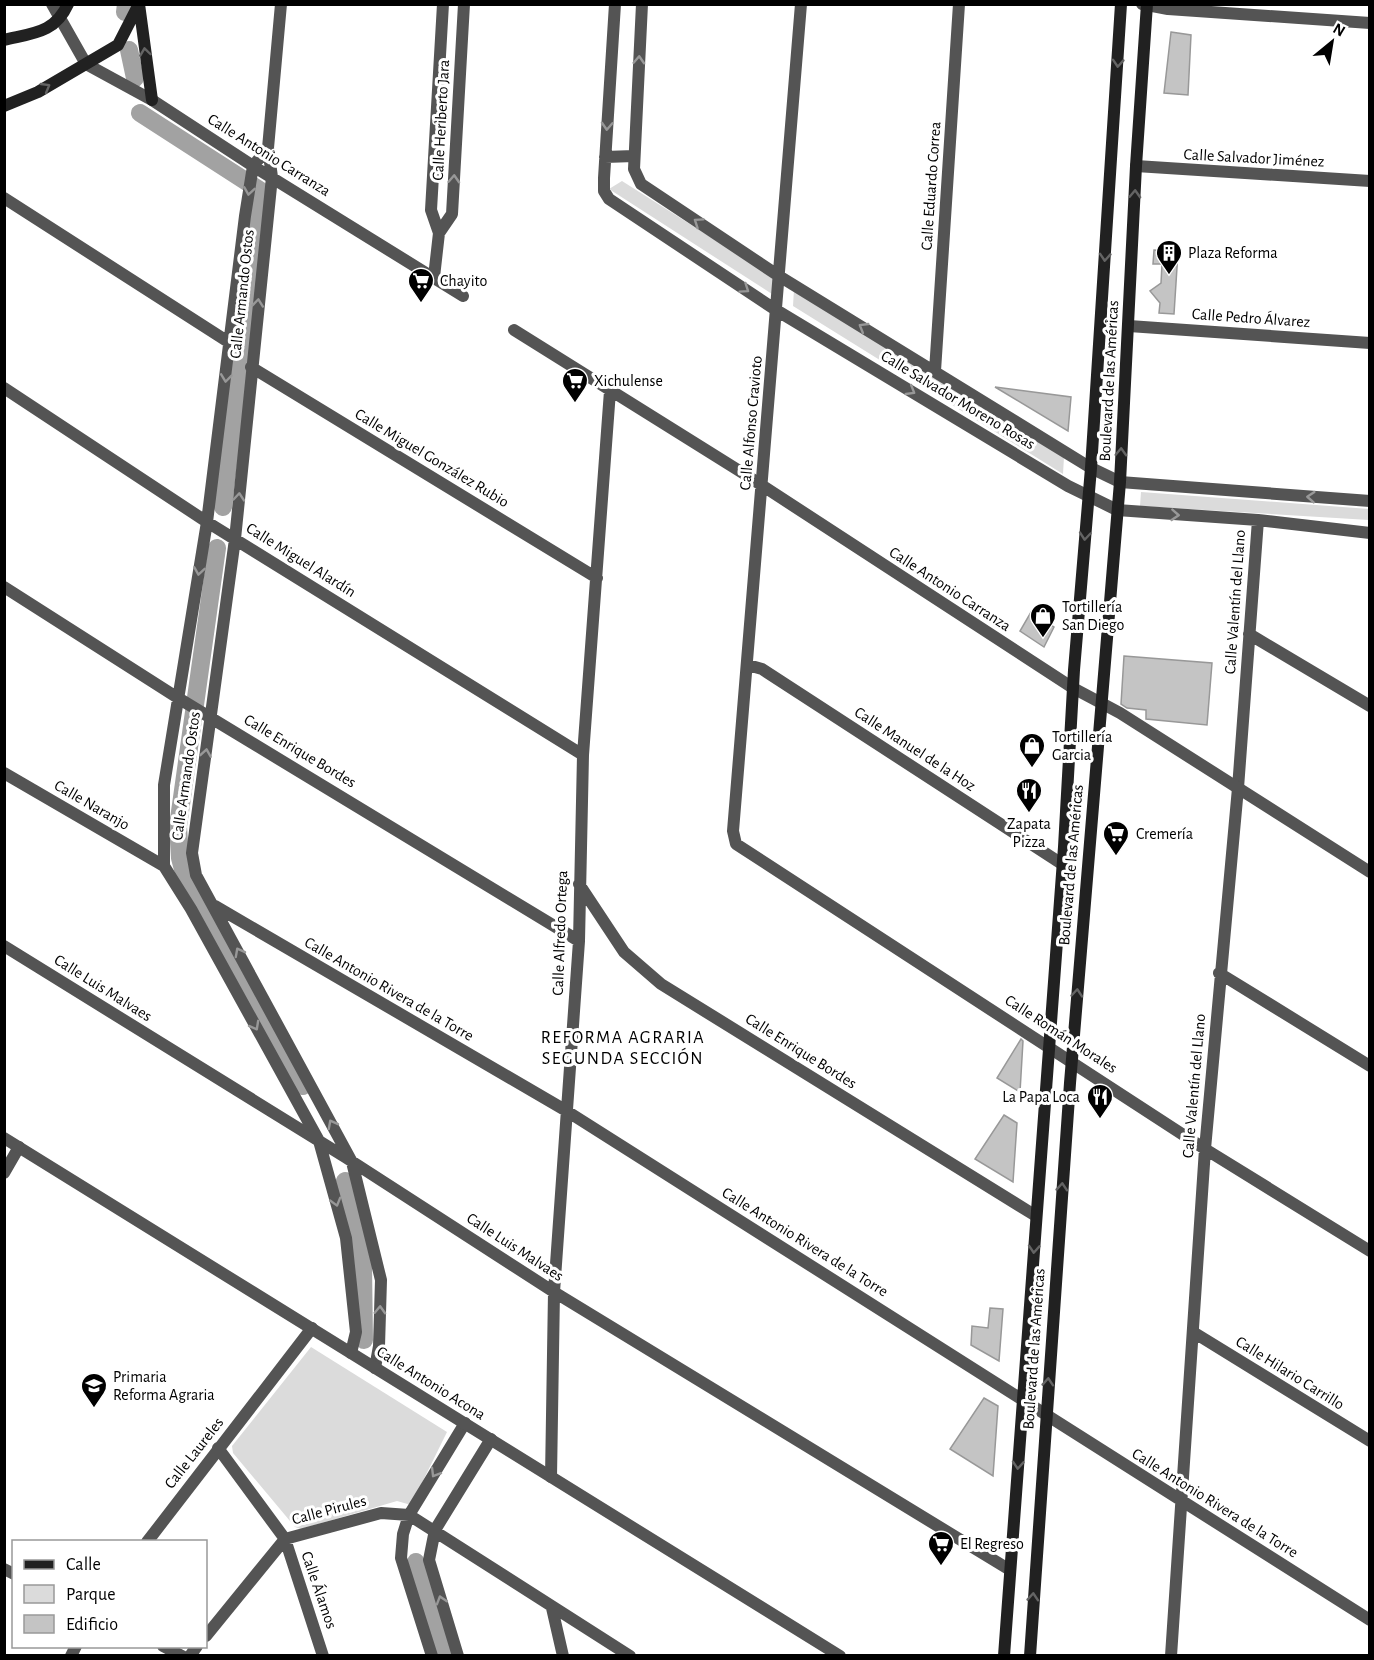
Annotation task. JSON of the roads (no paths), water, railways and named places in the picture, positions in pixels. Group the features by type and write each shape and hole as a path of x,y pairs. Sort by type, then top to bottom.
{"main road":[{"path":"4,40 50,28 61,20 68,4"},
{"path":"4,106 38,92 118,45 139,4"},
{"path":"139,4 152,100"},
{"name":"Boulevard de las Américas","path":"1004,1656 1073,688 1089,497 1121,4"},
{"name":"Boulevard de las Américas","path":"1030,1656 1072,1060 1120,483 1146,5"}],"street":[{"path":"52,4 86,64"},
{"name":"Calle Armando Ostos","path":"281,4 268,148 272,177 235,539 192,853 196,875 352,1162 381,1280 379,1346 375,1368"},
{"name":"Calle Heriberto Jara","path":"434,277 439,233 431,210 443,4"},
{"name":"Calle Heriberto Jara","path":"439,233 452,214 464,4"},
{"name":"Calle Salvador Moreno Rosas","path":"615,4 605,157 604,191 609,199 776,310 1089,497 1117,510 1258,520 1370,533"},
{"name":"Calle Salvador Moreno Rosas","path":"642,4 634,156 636,178 641,184 779,276 1091,468 1120,483 1370,501"},
{"name":"Calle Alfonso Cravioto","path":"736,844 733,831 801,4"},
{"name":"Calle Eduardo Correa","path":"935,370 959,4"},
{"path":"1146,5 1370,23"},
{"name":"Calle Antonio Carranza","path":"86,64 152,100 253,166 464,297"},
{"path":"253,166 268,148"},
{"path":"605,157 634,156"},
{"name":"Calle Armando Ostos","path":"164,866 164,785 207,522 253,166"},
{"name":"Calle Salvador Jiménez","path":"1136,166 1370,181"},
{"path":"4,198 230,343"},
{"name":"Calle Pedro Álvarez","path":"1129,326 1370,343"},
{"name":"Calle Antonio Carranza","path":"514,330 762,486 1073,688 1100,702 1370,873"},
{"name":"Calle Miguel González Rubio","path":"251,367 597,578"},
{"name":"Calle Miguel Alardín","path":"4,388 207,522 583,755"},
{"name":"Calle Alfredo Ortega","path":"551,1477 554,1292 565,1110 579,941 578,883 583,755 610,391"},
{"name":"Calle Valentín del Llano","path":"1171,1656 1205,1149 1219,973 1238,788 1258,520"},
{"name":"Calle Enrique Bordes","path":"4,587 178,698 579,941"},
{"path":"1249,634 1370,705"},
{"name":"Calle Manuel de la Hoz","path":"748,665 762,669 1062,864"},
{"name":"Calle Naranjo","path":"4,773 164,866"},
{"name":"Calle Román Morales","path":"736,844 1072,1060 1205,1149 1370,1251"},
{"path":"164,866 191,909 319,1141 346,1238 356,1332 351,1353"},
{"name":"Calle Enrique Bordes","path":"578,883 624,952 661,984 1036,1216"},
{"name":"Calle Antonio Rivera de la Torre","path":"214,906 565,1110 1370,1620"},
{"name":"Calle Luis Malvaes","path":"4,946 319,1141 554,1292 1010,1570"},
{"path":"1219,973 1370,1066"},
{"path":"288,1086 306,1076"},
{"name":"Calle Antonio Acona","path":"4,1138 840,1656"},
{"path":"4,1173 19,1147"},
{"name":"Calle Laureles","path":"149,1540 312,1328"},
{"name":"Calle Hilario Carrillo","path":"1193,1332 1370,1441"},
{"path":"432,1656 401,1558 403,1534 409,1515 465,1423"},
{"path":"458,1656 429,1560 435,1530 491,1439"},
{"name":"Calle Álamos","path":"218,1448 285,1539 323,1656"},
{"name":"Calle Pirules","path":"207,1635 285,1539 381,1513 409,1515 630,1656"},
{"path":"552,1608 563,1656"},
{"path":"165,1648 182,1656"}],"waterway":[{"path":"125,12 126,4"},
{"path":"129,50 135,78"},
{"path":"140,113 261,191 223,507"},
{"path":"217,548 178,826 180,858 185,877 303,1086"},
{"path":"345,1181 363,1264 364,1340"},
{"path":"416,1562 443,1656"}],"place":[{"name":"Plaza Reforma","path":"1169,276"},
{"name":"Chayito","path":"421,304"},
{"name":"Xichulense","path":"575,404"},
{"name":"Tortillería San Diego","path":"1043,639"},
{"name":"Tortillería Garcia","path":"1032,769"},
{"name":"Zapata Pizza","path":"1029,814"},
{"name":"Cremería","path":"1116,857"},
{"name":"La Papa Loca","path":"1100,1120"},
{"name":"Primaria Reforma Agraria","path":"94,1409"},
{"name":"El Regreso","path":"941,1567"}],"district":[{"name":"REFORMA AGRARIA SEGUNDA SECCIÓN","path":"623,1048"}]}
